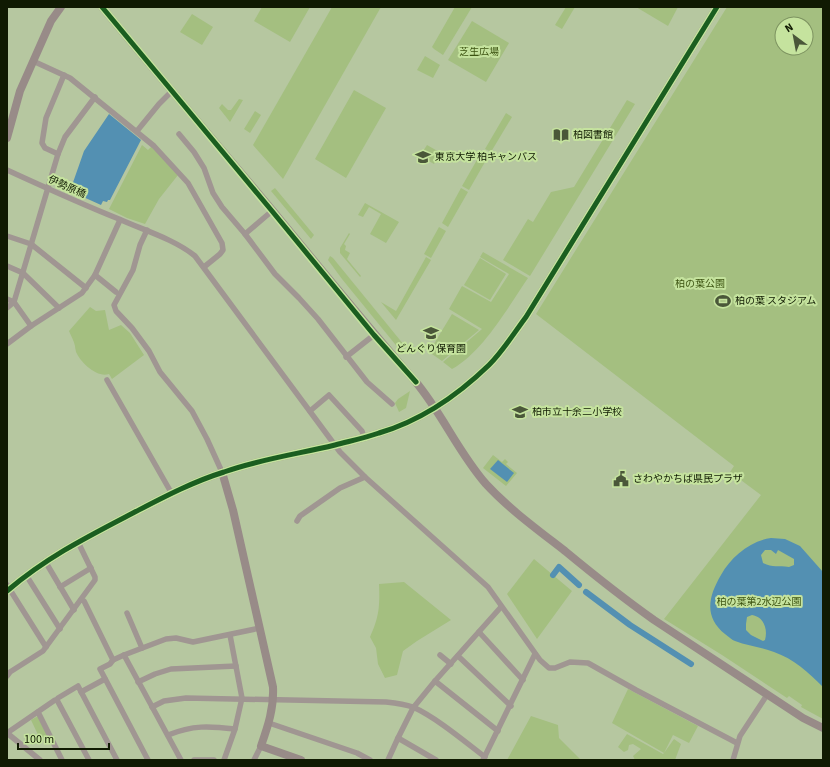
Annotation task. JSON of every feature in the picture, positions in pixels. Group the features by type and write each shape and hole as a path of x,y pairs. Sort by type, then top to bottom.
{"street":[{"path":"7,138 20,91 51,21 61,7"},
{"path":"102,7 374,335 422,389 477,473 499,497 632,605 767,695 803,718 823,728"},
{"path":"46,647 8,588 45,561 78,542 172,494 222,472 260,461 334,445 380,433 402,424 435,407 452,396 489,364 506,345 526,317 717,7"},
{"path":"33,61 70,78 154,146 188,183 222,243 223,250 204,267"},
{"path":"58,154 45,148 42,142 46,118 64,75"},
{"path":"137,131 159,104 172,92"},
{"path":"7,308 14,302 47,188 65,137 95,98"},
{"path":"179,134 194,152 204,168 213,193 222,207 245,234 275,274 318,319 346,357 367,382 392,404"},
{"name":"伊勢原橋","path":"7,170 120,220 147,230 190,252 204,267 334,445 366,477 488,587 535,654 549,668 555,668 570,662 588,663 737,743"},
{"path":"245,234 272,211"},
{"path":"7,344 31,326 82,293 95,275 120,220"},
{"path":"147,230 140,245 133,270 114,306 116,311 132,328 149,351 160,372 192,411 222,472 271,675 273,699 269,723 261,746 254,760"},
{"path":"7,236 30,244 86,288"},
{"path":"7,266 23,273 60,308"},
{"path":"95,275 116,292"},
{"path":"7,299 14,302 31,326"},
{"path":"346,357 374,335"},
{"path":"107,380 172,494"},
{"path":"310,411 329,395 362,431 364,437"},
{"path":"297,521 300,516 340,488 366,477"},
{"path":"7,676 10,672 43,651 95,580 91,568 78,542"},
{"path":"45,561 74,610"},
{"path":"60,587 91,568"},
{"path":"26,575 60,629"},
{"path":"81,600 84,602 113,660"},
{"path":"388,760 413,708 501,607"},
{"path":"128,613 142,648"},
{"path":"148,760 100,670 110,664 113,660 172,637 193,642 260,628"},
{"path":"479,632 523,680"},
{"path":"224,760 235,729 242,698 230,635"},
{"path":"440,654 451,664"},
{"path":"152,707 164,701 186,698 386,702 402,704 434,719 484,758 511,706 535,654"},
{"path":"124,655 181,760"},
{"path":"458,656 508,705 511,706"},
{"path":"138,682 155,674 171,669 236,666"},
{"path":"81,692 105,680"},
{"path":"436,681 498,731"},
{"path":"40,760 7,733 68,691 78,686 117,760"},
{"path":"733,760 737,743 744,728 767,695"},
{"path":"57,700 89,760"},
{"path":"38,712 62,760"},
{"path":"269,723 360,754 370,760"},
{"path":"168,735 181,729 196,726 235,729"},
{"path":"398,738 436,760"},
{"path":"261,746 301,760"},
{"path":"356,760 360,754"},
{"path":"194,760 214,760"}],"green space":[{"path":"262,7 310,7 290,42 254,21"},
{"path":"332,7 381,7 283,179 253,145"},
{"path":"455,7 472,7 443,55 432,47"},
{"path":"566,7 575,7 562,29 555,25"},
{"path":"636,7 678,7 668,26"},
{"name":"柏の葉公園","path":"727,7 823,7 823,719 801,707 802,705 789,696 787,698 664,619 761,495 730,472 734,466 536,314"},
{"path":"192,14 213,27 202,45 180,32"},
{"name":"芝生広場","path":"472,21 509,43 486,82 448,60"},
{"path":"425,56 440,65 433,78 417,70"},
{"path":"354,90 386,108 346,178 315,159"},
{"path":"239,99 243,100 230,122 219,108 222,104 228,110 231,110"},
{"path":"627,100 635,104 530,276 503,260 528,219 533,222 551,192 574,187"},
{"path":"255,111 261,115 250,133 244,129"},
{"path":"506,113 512,117 491,152 485,149"},
{"path":"142,145 148,150 152,146 178,175 159,199 145,224 127,218 109,209"},
{"path":"427,145 441,153 434,164 420,156"},
{"path":"478,158 485,162 469,190 462,186"},
{"path":"275,188 314,235 311,239 271,191"},
{"path":"461,188 468,192 448,227 442,223"},
{"path":"365,203 399,222 386,243 370,234 381,214 369,207 363,217 358,215"},
{"path":"439,227 446,231 431,258 424,254"},
{"path":"349,233 350,234 344,244 346,246 345,250 350,253 347,259 361,276 360,277 340,253 340,248"},
{"path":"483,252 528,278 494,328 474,352 452,369 443,362 482,329 449,309 462,286 491,302 509,274 480,257"},
{"path":"330,256 404,345 402,349 399,349 342,279 328,260"},
{"path":"426,257 431,260 396,320 381,302 396,311"},
{"path":"480,258 506,274 490,300 464,285"},
{"path":"90,307 96,311 105,310 109,330 121,325 130,333 144,355 112,379 109,374 99,374 85,365 76,352 74,342 69,331"},
{"path":"452,314 479,330 442,361 429,352"},
{"path":"410,391 406,408 399,412 395,403 398,399"},
{"path":"493,455 502,462 505,459 508,462 506,464 517,473 506,486 483,468"},
{"path":"534,559 572,591 537,639 507,594"},
{"path":"404,582 451,620 403,651 397,675 385,678 378,664 376,648 370,637 378,612 379,584"},
{"path":"628,689 698,726 689,743 673,735 664,753 612,723"},
{"path":"38,716 48,735 40,739 31,720"},
{"path":"531,716 558,725 559,738 581,760 507,760"},
{"path":"627,734 663,754 674,739 681,744 675,760 635,760 633,756 641,749 633,744 629,745 628,750 624,752 618,747"}],"water":[{"path":"109,114 141,140 110,200 107,202 103,201 101,205 70,191 84,151"},
{"path":"498,460 514,473 507,482 490,469"},
{"path":"771,538 785,539 800,546 823,572 823,687 806,671 788,658 769,650 733,640 718,627 711,614 710,606 713,591 725,568 742,551 763,540","holes":["765,550 771,550 776,554 778,550 794,559 794,565 789,567 773,566 763,563 761,555","752,615 760,618 764,624 766,636 765,640 763,641 751,635 746,630 747,617"]}],"waterway":[{"path":"553,575 559,567 579,585"},
{"path":"586,592 630,625 691,664"}],"cycle path":[{"path":"102,7 374,335 416,382"},
{"path":"7,591 37,568 68,548 189,485 238,467 335,445 394,428 409,422 438,406 464,387 494,360 526,317 717,7"}],"place":[{"name":"柏図書館","path":"561,135"},
{"name":"東京大学 柏キャンパス","path":"423,157"},
{"name":"柏の葉 スタジアム","path":"723,301"},
{"name":"どんぐり保育園","path":"431,333"},
{"name":"柏市立十余二小学校","path":"520,412"},
{"name":"さわやかちば県民プラザ","path":"621,479"}],"park label":[{"name":"柏の葉第2水辺公園","path":"759,602"}]}
